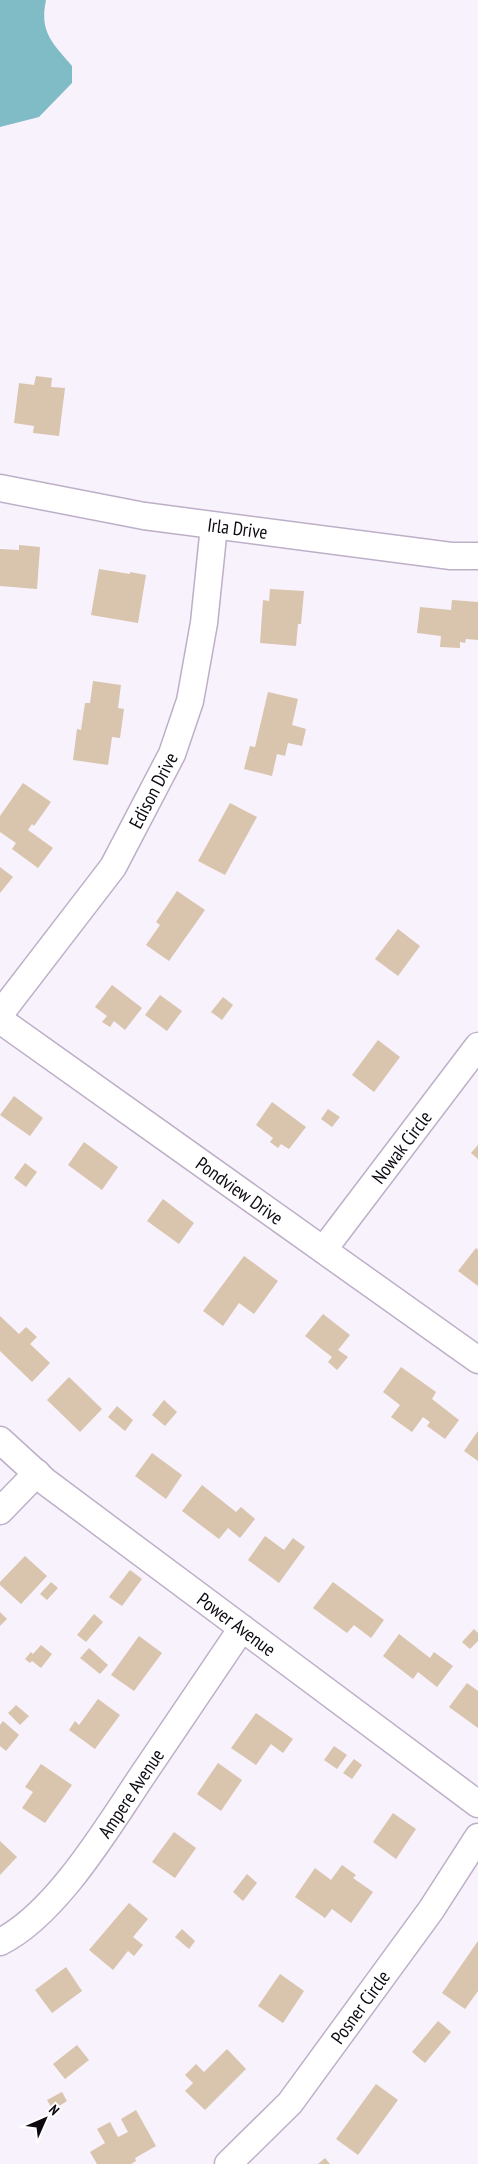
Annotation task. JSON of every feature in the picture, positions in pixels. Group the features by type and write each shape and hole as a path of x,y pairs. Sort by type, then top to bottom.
{"street":[{"name":"Irla Drive","path":"0,488 144,516 214,526 450,556 478,556"},
{"name":"Edison Drive","path":"0,1014 113,867 172,754 190,701 204,624 214,526"},
{"name":"Pondview Drive","path":"0,1020 478,1360"},
{"name":"Nowak Circle","path":"324,1249 478,1046"},
{"name":"Power Avenue","path":"0,1440 37,1474 478,1804"},
{"path":"0,1511 37,1474"},
{"name":"Ampere Avenue","path":"0,1942 31,1920 73,1873 109,1825 242,1628"},
{"name":"Posner Circle","path":"228,2164 290,2103 431,1910 478,1837"}],"water":[{"path":"0,0 46,0 44,21 46,29 49,37 72,66 72,83 39,117 0,127"}],"building":[{"path":"36,376 52,378 51,387 65,388 59,436 33,433 34,426 14,423 19,383 34,385"},
{"path":"19,545 40,547 37,589 0,586 0,549 19,550"},
{"path":"99,569 146,575 138,623 91,615"},
{"path":"270,589 304,591 301,624 298,624 296,646 260,643 263,600 269,601"},
{"path":"452,600 478,602 478,640 466,639 465,643 460,642 460,648 440,647 441,636 417,633 420,607 451,610"},
{"path":"93,681 121,685 118,708 124,709 120,738 112,737 108,765 73,760 77,729 81,730 85,703 90,703"},
{"path":"268,692 298,699 292,725 306,729 302,746 288,743 285,756 277,754 272,776 244,769 250,746 255,747"},
{"path":"23,783 51,802 34,826 32,824 28,830 53,848 38,868 12,849 16,843 0,832 0,816"},
{"path":"230,803 257,817 225,875 198,861"},
{"path":"0,867 13,877 0,893"},
{"path":"177,891 205,910 169,961 146,945 160,925 156,922"},
{"path":"398,929 420,946 398,976 375,959"},
{"path":"112,985 142,1008 125,1030 114,1021 110,1027 102,1022 107,1016 95,1007"},
{"path":"160,995 182,1011 167,1031 145,1015"},
{"path":"223,997 233,1005 222,1020 211,1012"},
{"path":"378,1040 400,1057 374,1092 352,1075"},
{"path":"14,1096 43,1118 30,1136 0,1115"},
{"path":"272,1102 306,1127 289,1149 281,1144 278,1148 270,1142 273,1138 256,1125"},
{"path":"328,1109 340,1117 332,1127 321,1119"},
{"path":"84,1142 118,1167 102,1190 68,1165"},
{"path":"478,1145 478,1159 471,1153"},
{"path":"25,1163 37,1172 26,1187 14,1178"},
{"path":"163,1199 194,1223 179,1244 147,1221"},
{"path":"476,1248 478,1250 478,1286 458,1271"},
{"path":"244,1256 278,1281 254,1314 239,1303 223,1326 203,1311"},
{"path":"323,1314 350,1335 338,1350 348,1357 337,1370 328,1362 332,1357 305,1336"},
{"path":"0,1316 19,1334 26,1327 37,1337 30,1344 50,1363 32,1382 0,1351"},
{"path":"401,1367 436,1392 432,1399 459,1420 445,1439 427,1426 430,1422 423,1417 412,1432 391,1417 400,1405 383,1392"},
{"path":"69,1377 102,1409 80,1432 47,1400"},
{"path":"164,1400 177,1412 165,1426 152,1415"},
{"path":"117,1406 133,1420 125,1431 108,1417"},
{"path":"478,1431 478,1461 464,1451"},
{"path":"152,1453 182,1475 166,1499 135,1476"},
{"path":"202,1485 236,1512 241,1507 255,1519 240,1538 228,1528 219,1539 182,1511"},
{"path":"265,1536 284,1550 293,1538 305,1547 279,1583 248,1560"},
{"path":"25,1556 47,1576 21,1604 0,1585 0,1582"},
{"path":"130,1570 142,1579 122,1606 109,1597"},
{"path":"51,1582 58,1588 47,1600 40,1594"},
{"path":"333,1582 384,1620 371,1638 354,1625 347,1633 313,1608"},
{"path":"0,1612 7,1619 0,1626"},
{"path":"94,1614 103,1622 86,1642 77,1635"},
{"path":"474,1629 478,1633 478,1641 470,1649 462,1642"},
{"path":"399,1634 430,1658 434,1652 453,1666 437,1687 418,1672 413,1679 383,1656"},
{"path":"139,1636 162,1653 134,1691 111,1675"},
{"path":"41,1645 52,1654 41,1668 32,1661 30,1663 25,1659 31,1652 33,1654"},
{"path":"89,1648 108,1665 100,1674 80,1658"},
{"path":"467,1683 478,1691 478,1728 449,1707"},
{"path":"98,1699 120,1715 95,1749 69,1730 75,1721 79,1725"},
{"path":"16,1705 29,1716 20,1725 8,1713"},
{"path":"256,1713 293,1739 283,1753 271,1744 256,1765 231,1748"},
{"path":"3,1721 19,1735 6,1751 0,1746 0,1725"},
{"path":"334,1746 347,1755 337,1769 324,1760"},
{"path":"354,1759 362,1765 352,1779 343,1773"},
{"path":"218,1763 242,1780 221,1811 197,1794"},
{"path":"41,1764 72,1785 45,1823 22,1808 33,1792 25,1787"},
{"path":"393,1813 416,1829 396,1859 373,1842"},
{"path":"174,1832 196,1848 175,1878 152,1862"},
{"path":"0,1841 17,1857 0,1875"},
{"path":"342,1865 356,1875 353,1878 373,1892 351,1923 332,1909 325,1918 295,1897 315,1868 331,1880"},
{"path":"247,1874 257,1883 243,1901 233,1892"},
{"path":"129,1903 148,1919 133,1937 143,1945 134,1956 128,1951 113,1970 89,1950"},
{"path":"182,1929 195,1941 189,1949 175,1937"},
{"path":"478,1941 478,1991 465,2009 442,1993"},
{"path":"66,1967 82,1991 52,2013 35,1990"},
{"path":"280,1974 304,1991 283,2023 258,2006"},
{"path":"438,2021 451,2032 425,2063 412,2052"},
{"path":"77,2045 89,2060 65,2079 53,2064"},
{"path":"227,2049 246,2069 205,2110 185,2091 193,2083 185,2075 196,2064 204,2072"},
{"path":"376,2084 398,2100 358,2155 336,2139"},
{"path":"62,2092 67,2101 53,2110 47,2100"},
{"path":"136,2110 156,2146 135,2158 136,2161 131,2164 97,2164 90,2152 105,2143 97,2129 110,2122 118,2137 128,2132 121,2119"},
{"path":"325,2158 330,2164 318,2164"}]}
